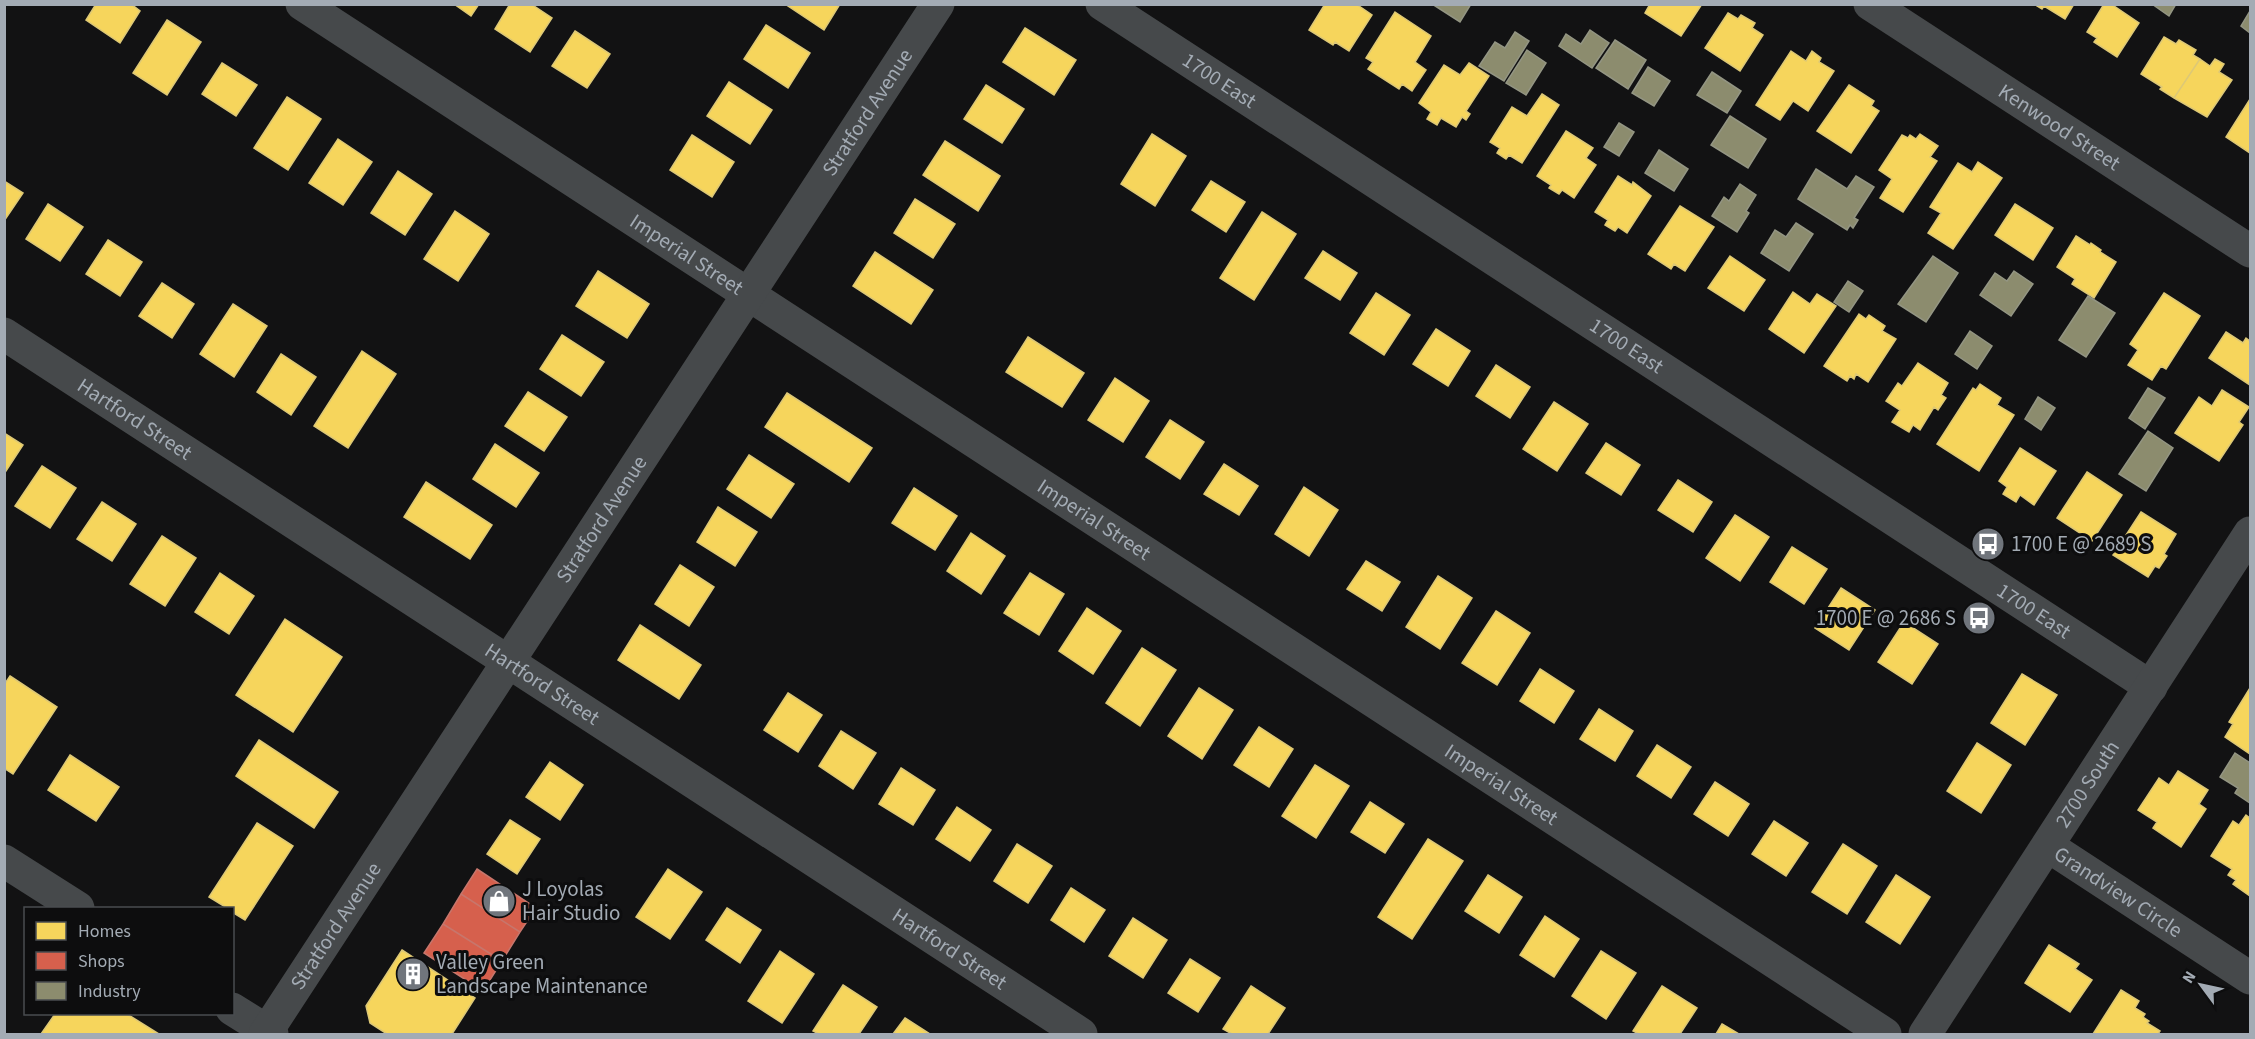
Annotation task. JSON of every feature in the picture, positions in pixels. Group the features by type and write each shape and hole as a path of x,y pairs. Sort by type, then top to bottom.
{"street":[{"name":"Imperial Street","path":"302,4 1885,1035"},
{"name":"Stratford Avenue","path":"268,1033 938,4"},
{"name":"1700 East","path":"1102,4 2151,687"},
{"name":"Kenwood Street","path":"1870,4 2250,251"},
{"name":"Hartford Street","path":"4,334 1081,1035"},
{"name":"2700 South","path":"1925,1035 2250,533"},
{"name":"Grandview Circle","path":"2048,846 2250,978"},
{"path":"4,861 75,907"},
{"path":"234,1010 268,1033"}],"building: Homes":[{"path":"96,4 131,4 140,11 120,43 86,20"},
{"path":"454,4 479,4 471,16"},
{"path":"510,4 531,4 552,18 530,52 495,29"},
{"path":"785,4 840,4 824,30"},
{"path":"1325,4 1356,4 1372,15 1349,51 1335,42 1333,45 1309,30"},
{"path":"1650,4 1702,4 1681,36 1645,13"},
{"path":"2034,4 2074,4 2065,19 2044,6 2042,9"},
{"path":"2104,4 2111,4 2139,23 2117,57 2094,42 2097,38 2087,32"},
{"path":"1395,12 1431,36 1415,62 1426,70 1412,91 1402,84 1399,89 1368,69 1373,62 1366,58"},
{"path":"1728,13 1738,19 1741,15 1755,23 1752,28 1763,35 1740,71 1705,48"},
{"path":"167,20 201,42 167,95 133,73"},
{"path":"766,25 810,53 788,88 744,59"},
{"path":"1025,28 1076,60 1054,95 1003,62"},
{"path":"575,31 610,54 587,88 552,66"},
{"path":"2164,37 2176,44 2179,40 2196,50 2193,55 2200,59 2174,98 2160,89 2162,87 2141,74"},
{"path":"1791,51 1806,61 1812,51 1821,58 1819,62 1834,71 1808,111 1793,101 1780,120 1756,105"},
{"path":"2200,59 2210,66 2215,59 2224,64 2219,72 2232,80 2207,117 2174,98"},
{"path":"222,63 257,85 236,116 202,94"},
{"path":"1469,63 1489,76 1466,111 1470,114 1466,120 1462,117 1456,127 1441,118 1437,125 1427,119 1431,112 1419,103 1444,65 1460,75"},
{"path":"729,82 772,110 750,144 707,116"},
{"path":"986,85 1024,109 1002,143 964,119"},
{"path":"1849,85 1874,101 1871,106 1879,111 1851,153 1817,131"},
{"path":"1542,94 1559,105 1522,163 1509,155 1506,159 1497,153 1500,148 1490,142 1512,107 1527,116"},
{"path":"287,97 321,119 288,170 254,148"},
{"path":"2250,99 2250,153 2226,137"},
{"path":"1566,131 1593,148 1586,158 1596,165 1574,198 1562,190 1559,194 1549,188 1551,185 1537,176"},
{"path":"1152,134 1186,156 1155,206 1121,184"},
{"path":"1920,134 1938,146 1930,157 1937,161 1903,212 1880,198 1892,179 1879,170 1902,135 1908,138 1910,135 1916,139"},
{"path":"692,135 734,162 712,197 670,170"},
{"path":"338,139 372,162 343,205 309,183"},
{"path":"945,141 1000,176 978,211 923,175"},
{"path":"1978,162 2002,178 1953,249 1928,233 1941,213 1930,207 1958,163 1972,172"},
{"path":"398,171 432,194 405,235 371,213"},
{"path":"1618,176 1632,185 1633,182 1651,196 1627,233 1618,227 1615,231 1605,225 1608,220 1595,212"},
{"path":"4,181 23,193 4,221"},
{"path":"1211,181 1245,202 1226,232 1192,210"},
{"path":"915,199 955,224 933,258 894,233"},
{"path":"48,204 83,227 60,261 26,239"},
{"path":"2015,204 2053,228 2033,260 1995,235"},
{"path":"1680,206 1714,227 1685,271 1674,264 1671,269 1648,254"},
{"path":"455,211 489,234 458,281 424,259"},
{"path":"1262,212 1296,234 1254,300 1220,278"},
{"path":"2076,236 2090,245 2091,243 2116,262 2094,298 2072,284 2075,279 2057,267"},
{"path":"108,240 142,262 120,296 86,274"},
{"path":"1323,251 1357,273 1340,300 1305,278"},
{"path":"875,252 933,290 911,324 853,286"},
{"path":"1730,256 1765,280 1744,311 1708,288"},
{"path":"598,271 649,304 627,338 576,306"},
{"path":"162,283 194,304 172,338 139,316"},
{"path":"1793,292 1810,304 1817,294 1836,306 1804,353 1769,329"},
{"path":"1376,293 1410,315 1384,355 1350,333"},
{"path":"2164,293 2200,316 2166,369 2161,366 2152,380 2128,365 2138,350 2130,344"},
{"path":"233,304 267,326 234,377 200,354"},
{"path":"1859,314 1866,319 1869,315 1885,326 1882,331 1896,339 1868,382 1856,374 1854,379 1850,376 1847,381 1824,366"},
{"path":"1436,329 1470,351 1448,386 1413,364"},
{"path":"2226,332 2243,343 2246,338 2250,341 2250,385 2209,358"},
{"path":"562,335 604,362 581,396 540,369"},
{"path":"1028,337 1084,373 1062,407 1006,372"},
{"path":"362,351 396,374 348,448 314,426"},
{"path":"281,354 316,377 291,415 257,392"},
{"path":"1918,363 1948,383 1941,395 1946,398 1938,410 1934,407 1920,430 1913,425 1909,432 1892,422 1900,410 1886,401 1898,383 1902,386"},
{"path":"1496,365 1530,387 1510,418 1476,396"},
{"path":"1115,378 1149,401 1123,442 1088,420"},
{"path":"1980,384 2001,398 1997,405 2014,415 1979,471 1937,444 1973,388 1976,390"},
{"path":"2222,390 2249,407 2239,422 2243,425 2219,461 2175,433 2199,397 2212,406"},
{"path":"528,392 567,417 544,451 505,426"},
{"path":"787,393 872,448 849,482 765,427"},
{"path":"1554,402 1588,424 1557,471 1523,449"},
{"path":"1170,420 1204,442 1180,479 1146,457"},
{"path":"4,433 23,445 4,474"},
{"path":"1606,443 1640,465 1621,495 1586,473"},
{"path":"495,444 539,473 516,507 473,479"},
{"path":"2020,448 2056,471 2034,505 2020,495 2016,502 2003,494 2007,487 1999,481"},
{"path":"749,455 794,484 771,518 727,489"},
{"path":"1224,464 1258,486 1239,515 1204,494"},
{"path":"42,466 76,488 50,528 15,506"},
{"path":"2087,472 2122,495 2092,541 2057,518"},
{"path":"1678,480 1712,502 1693,532 1658,510"},
{"path":"426,482 492,525 470,559 404,517"},
{"path":"1304,487 1338,510 1309,556 1275,534"},
{"path":"914,488 957,516 935,550 892,523"},
{"path":"102,502 136,524 112,561 77,539"},
{"path":"718,507 757,532 735,566 697,542"},
{"path":"2141,512 2176,534 2164,554 2167,556 2159,568 2155,566 2148,577 2113,555"},
{"path":"1735,515 1769,537 1740,581 1706,558"},
{"path":"971,533 1005,556 981,594 947,571"},
{"path":"162,536 196,558 165,606 130,584"},
{"path":"1792,547 1827,569 1804,604 1770,582"},
{"path":"1366,561 1400,582 1382,611 1347,589"},
{"path":"680,565 714,587 689,626 655,604"},
{"path":"220,573 254,596 229,634 195,612"},
{"path":"1030,573 1064,594 1039,635 1004,613"},
{"path":"1438,576 1472,598 1440,649 1406,627"},
{"path":"1841,588 1875,610 1849,650 1815,628"},
{"path":"1087,608 1121,631 1093,674 1059,651"},
{"path":"1496,611 1530,633 1497,685 1462,663"},
{"path":"285,619 342,657 293,732 236,695"},
{"path":"1904,622 1938,644 1912,684 1878,662"},
{"path":"640,625 701,665 679,699 618,660"},
{"path":"1142,648 1176,670 1140,726 1106,703"},
{"path":"1540,669 1574,691 1554,723 1520,701"},
{"path":"2022,674 2057,695 2025,745 1991,723"},
{"path":"10,676 57,707 13,774 4,768 4,685"},
{"path":"1199,688 1233,710 1202,759 1168,736"},
{"path":"2250,688 2250,754 2225,737 2233,724 2229,722"},
{"path":"788,693 822,715 798,752 764,730"},
{"path":"1599,709 1633,731 1615,761 1580,739"},
{"path":"1259,727 1293,749 1269,787 1234,765"},
{"path":"841,731 876,753 853,789 819,766"},
{"path":"259,740 338,792 314,828 236,776"},
{"path":"1977,743 2011,765 1981,813 1947,791"},
{"path":"1657,745 1691,767 1671,798 1637,776"},
{"path":"70,755 119,787 96,821 48,790"},
{"path":"550,762 583,785 560,820 526,797"},
{"path":"1315,765 1349,786 1316,838 1282,816"},
{"path":"901,768 935,790 913,825 879,804"},
{"path":"2178,771 2208,790 2199,804 2206,809 2181,847 2153,828 2157,822 2138,810 2159,778 2169,785"},
{"path":"1715,782 1749,804 1728,836 1694,814"},
{"path":"1370,802 1404,824 1385,853 1351,832"},
{"path":"957,807 991,830 970,861 936,839"},
{"path":"2246,815 2250,818 2250,896 2233,884 2236,880 2228,875 2232,869 2211,856 2233,821 2239,825"},
{"path":"510,820 540,839 517,874 487,854"},
{"path":"1774,821 1808,843 1786,876 1752,854"},
{"path":"257,823 293,846 245,920 234,913 234,907 225,907 209,897"},
{"path":"1428,839 1463,861 1412,939 1378,917"},
{"path":"1017,844 1052,866 1028,903 994,881"},
{"path":"1843,844 1877,866 1847,914 1812,892"},
{"path":"668,869 702,892 670,939 636,917"},
{"path":"1488,875 1522,897 1499,933 1465,911"},
{"path":"1896,875 1930,897 1900,944 1866,922"},
{"path":"1071,888 1105,910 1084,942 1051,920"},
{"path":"727,908 761,930 740,963 706,940"},
{"path":"1545,916 1579,939 1554,977 1520,955"},
{"path":"1133,918 1167,940 1143,978 1109,956"},
{"path":"2049,945 2079,964 2075,969 2092,980 2070,1012 2025,983"},
{"name":"Valley Green Landscape Maintenance","path":"402,950 475,998 452,1034 387,1034 370,1023 366,1006"},
{"path":"780,951 814,974 782,1023 748,1001"},
{"path":"1601,951 1636,973 1606,1019 1572,996"},
{"path":"1190,959 1220,978 1198,1012 1168,993"},
{"path":"843,985 877,1007 859,1034 819,1034 813,1031"},
{"path":"1251,986 1285,1008 1268,1034 1232,1034 1223,1029"},
{"path":"1662,986 1697,1008 1680,1034 1639,1034 1633,1031"},
{"path":"2121,990 2139,1001 2135,1008 2145,1014 2143,1017 2149,1021 2147,1023 2160,1031 2158,1034 2093,1034"},
{"path":"54,1015 129,1015 159,1034 41,1034"},
{"path":"905,1018 930,1034 893,1034"},
{"path":"1722,1024 1739,1034 1716,1034"}],"building: Shops":[{"name":"J Loyolas Hair Studio","path":"477,869 536,908 520,932 461,894"},
{"path":"461,894 520,932 502,961 443,924"},
{"path":"443,924 502,961 483,991 424,953"}],"building: Industry":[{"path":"1432,4 1471,4 1460,22"},
{"path":"2152,4 2176,4 2169,16"},
{"path":"2250,11 2250,33 2241,26"},
{"path":"1590,30 1609,43 1592,68 1559,46 1566,34 1581,44"},
{"path":"1515,32 1529,41 1504,81 1479,66 1495,42 1505,48"},
{"path":"1615,40 1646,60 1628,89 1596,68"},
{"path":"1527,50 1546,63 1526,95 1506,83"},
{"path":"1648,67 1670,81 1654,106 1632,93"},
{"path":"1712,72 1741,91 1727,113 1697,95"},
{"path":"1730,116 1766,139 1748,168 1711,145"},
{"path":"1619,123 1634,132 1619,156 1604,147"},
{"path":"1659,150 1688,169 1674,191 1645,173"},
{"path":"1816,169 1847,189 1856,176 1874,187 1854,218 1858,220 1853,228 1850,225 1847,230 1798,199"},
{"path":"1740,184 1756,195 1746,211 1749,213 1737,232 1712,216 1724,197 1729,201"},
{"path":"1796,223 1813,234 1789,271 1761,253 1775,230 1786,237"},
{"path":"1933,256 1958,273 1926,322 1898,304"},
{"path":"2014,271 2033,284 2011,316 1980,295 1995,273 2007,281"},
{"path":"1848,281 1863,291 1849,312 1834,302"},
{"path":"2088,296 2115,313 2086,357 2059,340"},
{"path":"1970,331 1992,346 1977,369 1955,354"},
{"path":"2148,388 2165,398 2145,429 2129,418"},
{"path":"2038,397 2055,408 2041,430 2025,419"},
{"path":"2148,431 2173,448 2146,491 2119,474"},
{"path":"2235,753 2250,763 2250,803 2235,793 2238,788 2220,777"}],"place":[{"name":"1700 E @ 2689 S","path":"1988,544"},
{"name":"1700 E @ 2686 S","path":"1979,618"},
{"name":"J Loyolas Hair Studio","path":"499,901"},
{"name":"Valley Green Landscape Maintenance","path":"413,974"}]}
